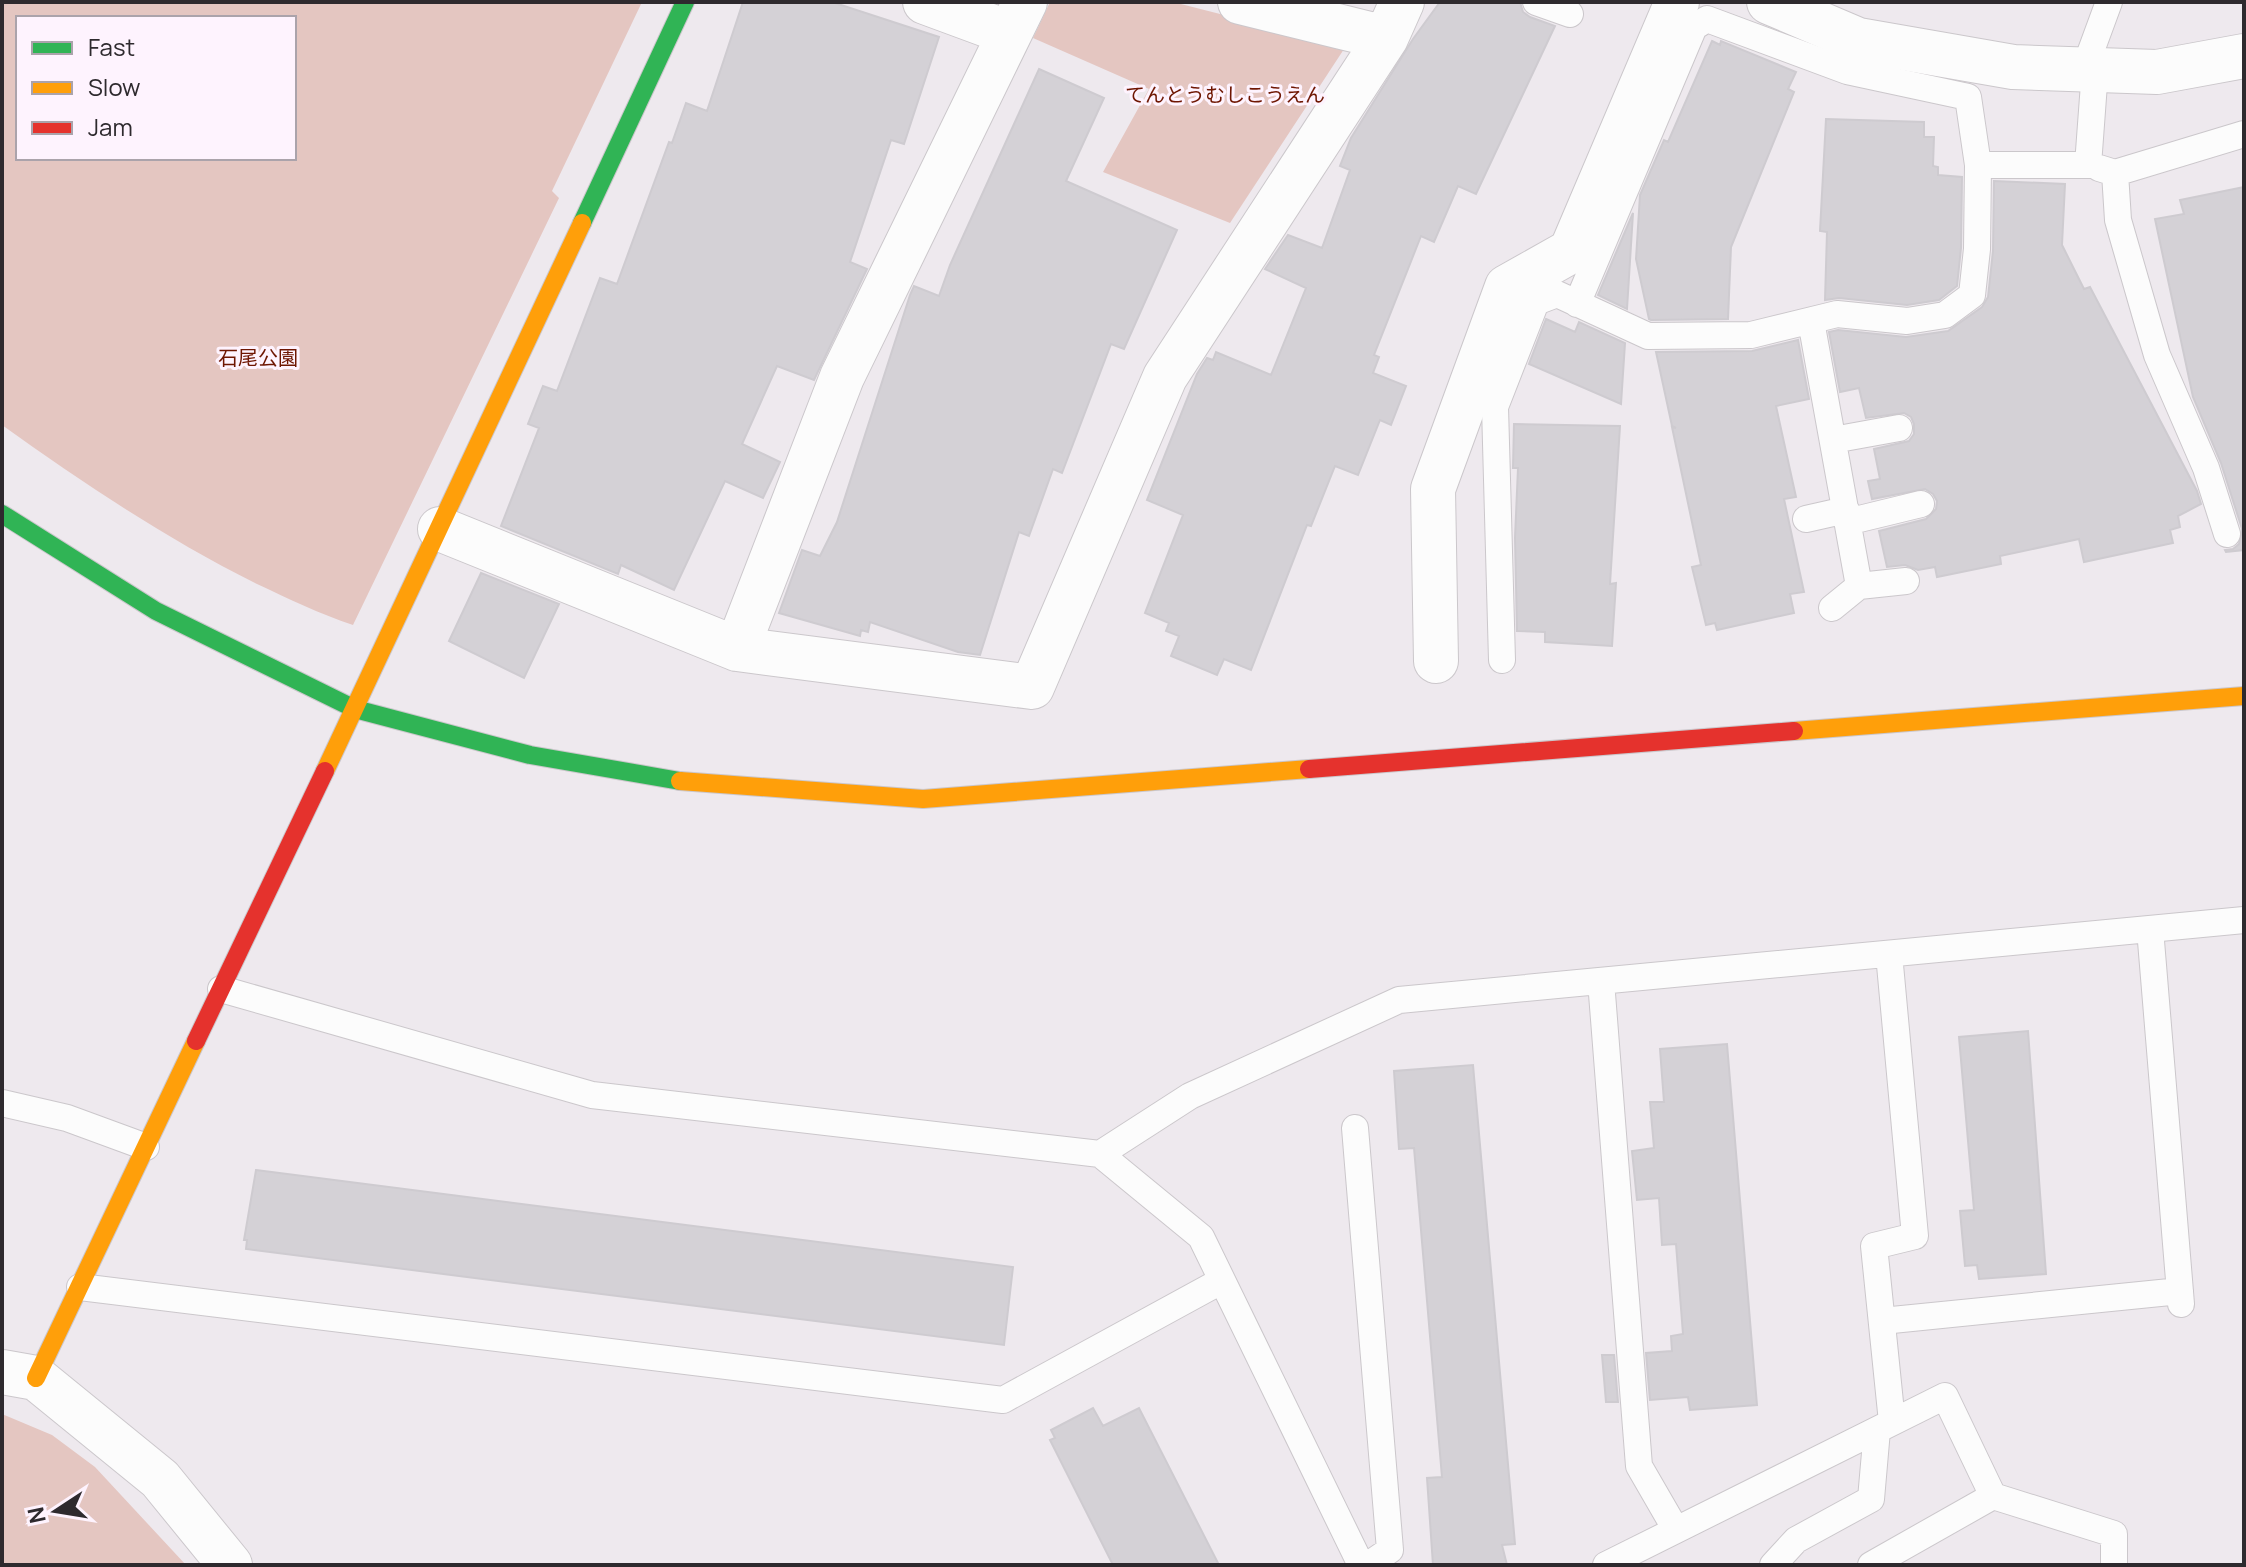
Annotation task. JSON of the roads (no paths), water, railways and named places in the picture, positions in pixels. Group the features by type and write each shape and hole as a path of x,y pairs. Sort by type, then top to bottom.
{"street":[{"path":"230,1565 160,1479 19,1375 80,1287 440,529 685,2"},
{"path":"737,649 842,377 1017,18 925,2"},
{"path":"440,529 737,649 1032,687 1165,377 1394,20 1240,2"},
{"path":"1436,661 1433,489 1507,287 1571,251 1677,2"},
{"path":"1769,2 1858,40 2013,67 2157,72 2244,56"},
{"path":"2,514 156,611 355,709 530,755 689,783 923,799 2244,696"}],"lane":[{"path":"1536,2 1570,14"},
{"path":"2088,165 2090,70 2109,2"},
{"path":"1502,660 1495,407 1536,302 1557,294 1577,304 1648,336 1751,335 1837,314 1907,321 1945,315 1972,295 1977,249 1978,165 1968,97 1847,71 1707,19 1694,27 1577,304"},
{"path":"1978,165 2088,165 2115,173 2244,134"},
{"path":"2115,173 2118,220 2157,355 2206,468 2227,534"},
{"path":"1811,321 1859,586"},
{"path":"1833,440 1899,428"},
{"path":"1806,519 1921,504"},
{"path":"1832,608 1859,586 1906,581"},
{"path":"1100,1154 1190,1096 1399,1000 2244,920"},
{"path":"1882,1321 2181,1298 2150,929"},
{"path":"1773,1565 1796,1540 1871,1499 1885,1426 1882,1321 1874,1246 1915,1236 1889,954"},
{"path":"1601,981 1639,1466 1676,1530"},
{"path":"221,989 592,1095 1100,1154 1201,1237 1361,1565"},
{"path":"2,1103 67,1118 146,1147"},
{"path":"1355,1128 1390,1550 1368,1565"},
{"path":"80,1287 1003,1400 1221,1281"},
{"path":"1606,1565 1945,1396 1993,1496 2114,1534 2111,1564"},
{"path":"1871,1565 1993,1496"}],"park label":[{"name":"てんとうむしこうえん","path":"1225,94"},
{"name":"石尾公園","path":"258,357"}]}
